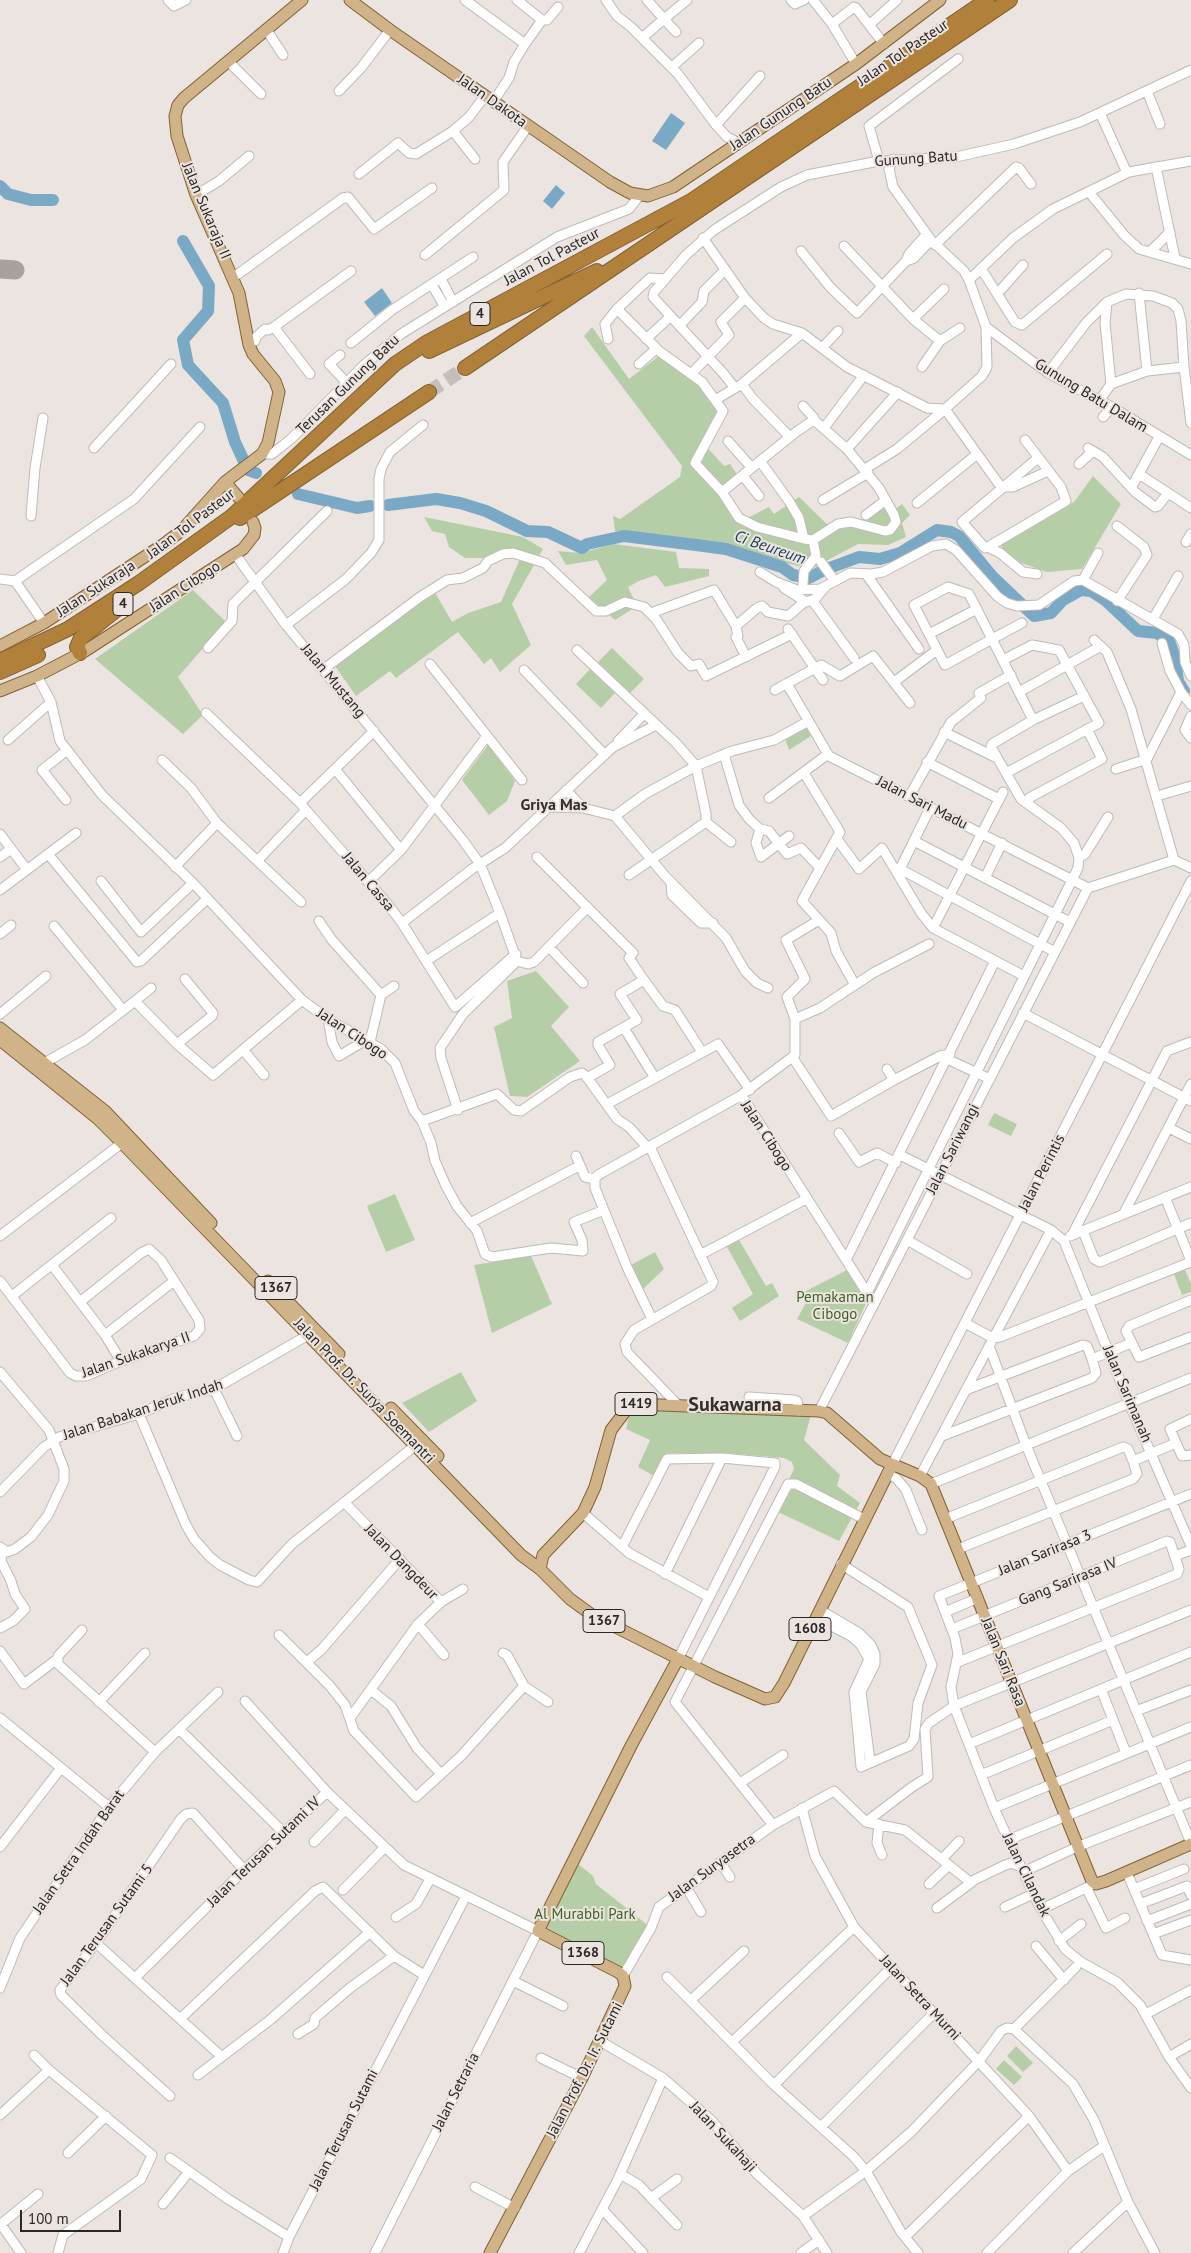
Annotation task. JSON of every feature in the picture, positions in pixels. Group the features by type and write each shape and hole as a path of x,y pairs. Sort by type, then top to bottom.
{"highway":[{"name":"Jalan Tol Pasteur","path":"0,661 68,629 139,583 231,518 402,358 426,343 691,202 987,0"},
{"name":"Jalan Tol Pasteur","path":"465,368 1010,0"},
{"path":"246,523 393,374 413,360 642,250"},
{"name":"Jalan Tol Pasteur","path":"0,672 74,636 125,603 246,523 429,392"},
{"path":"80,653 77,647 81,638 125,603"}],"main road":[{"name":"Jalan Sukaraja II","path":"263,453 278,403 279,392 275,381 253,354 252,343 234,278 196,195 176,136 176,110 184,98 302,0"},
{"name":"Jalan Dakota","path":"350,0 390,30 610,182 639,196"},
{"name":"Jalan Gunung Batu","path":"639,196 665,192 856,64 940,0"},
{"name":"Jalan Sukaraja","path":"0,646 44,623 232,492 237,472 263,453"},
{"name":"Jalan Cibogo","path":"0,691 36,676 80,653 235,554 252,539 252,531 246,523"},
{"name":"Jalan Prof. Dr. Surya Soemantri","path":"0,1028 105,1111 527,1549 538,1555 543,1554"},
{"name":"Jalan Prof. Dr. Surya Soemantri","path":"0,1040 98,1119 310,1334 521,1554 540,1569 570,1599 592,1615 678,1659"},
{"name":"1419","path":"543,1554 583,1513 595,1487 611,1430 620,1416 634,1404 819,1411"},
{"path":"819,1411 830,1415 889,1469 920,1476 931,1484"},
{"name":"1608","path":"678,1659 752,1695 770,1700 780,1690 889,1469"},
{"name":"Jalan Sari Rasa","path":"931,1484 1052,1783 1090,1886"},
{"path":"540,1569 543,1554"},
{"path":"538,1931 632,1744 678,1659"},
{"path":"1090,1886 1127,1873 1191,1844"},
{"name":"1368","path":"538,1931 611,1968 622,1976"},
{"name":"Jalan Prof. Dr. Ir. Sutami","path":"490,2253 582,2078 625,1990 622,1976"}],"street":[{"path":"168,0 174,6 186,0"},
{"path":"465,0 521,41"},
{"path":"517,0 542,20 547,20 558,7"},
{"path":"606,0 617,16 672,67 716,125 728,137 740,143"},
{"path":"647,0 676,32"},
{"path":"642,38 687,0"},
{"path":"791,0 797,4 804,0"},
{"path":"814,0 832,24 856,64"},
{"path":"869,25 898,0"},
{"path":"832,24 854,7 884,44"},
{"path":"359,174 398,143 409,153 416,154 453,131 489,99 509,78 514,62 542,20"},
{"path":"266,29 283,55"},
{"path":"338,91 361,68 390,30"},
{"path":"672,67 699,43"},
{"path":"879,160 869,126 958,59"},
{"path":"228,60 261,94"},
{"name":"Gunung Batu","path":"665,279 703,238 781,187 807,175 879,160 938,159 979,153 1046,134 1190,74"},
{"path":"716,125 760,76"},
{"path":"1147,91 1160,124"},
{"path":"1100,112 1126,173"},
{"path":"425,255 504,190 504,162 528,126"},
{"path":"453,131 475,158"},
{"path":"196,195 219,181 249,156"},
{"path":"824,500 897,449 973,387 987,367 986,327 969,280 964,271 931,240 893,187 889,168 893,159"},
{"path":"969,280 1035,220 1126,173 1191,162"},
{"path":"801,251 830,287 857,313 906,261 914,258 931,240 1016,167 1019,168 1031,184"},
{"path":"1156,167 1175,258"},
{"path":"234,278 342,198 348,197 374,229 432,188"},
{"path":"1089,192 1124,235 1139,249 1191,264"},
{"name":"Terusan Gunung Batu","path":"263,453 291,439 347,383 401,334 557,237 629,209 639,196"},
{"path":"1151,252 1170,232"},
{"path":"703,238 745,298 767,320 802,333 847,367 927,408 944,409"},
{"path":"844,246 913,319 940,341"},
{"path":"982,270 1015,322 1022,325 1107,254"},
{"path":"351,343 392,310 473,257"},
{"path":"998,293 1023,265"},
{"path":"680,325 702,302 704,291 725,270"},
{"path":"252,343 265,329 271,329 351,271"},
{"path":"608,339 606,324 617,309 650,278 665,279"},
{"path":"441,279 449,304"},
{"path":"665,279 653,296 707,357 756,402 790,437"},
{"path":"432,285 449,304"},
{"path":"913,319 944,289"},
{"path":"1139,293 1147,371"},
{"path":"1048,374 1092,316 1107,302 1126,294 1139,293 1158,297 1176,306 1181,321 1184,368 1191,423"},
{"path":"691,374 729,336 721,322 745,298"},
{"path":"1102,397 1110,379 1105,323 1107,302"},
{"path":"617,309 656,349 702,382 723,411 695,463 722,492 742,520 757,527 808,539 838,524 852,522 885,532 890,530 896,522 894,515 867,471 847,449 814,420 803,406"},
{"path":"646,339 670,316"},
{"path":"1092,316 1105,323"},
{"name":"Gunung Batu Dalam","path":"986,327 1048,374 1112,407 1191,455"},
{"path":"922,367 940,341 960,328"},
{"path":"271,329 310,374"},
{"path":"822,348 838,331"},
{"path":"715,400 739,386 802,333"},
{"path":"639,364 656,349"},
{"path":"340,355 329,364 347,383"},
{"path":"94,448 171,364"},
{"path":"1110,379 1117,383 1132,375 1147,371 1184,368"},
{"path":"824,428 864,375"},
{"path":"847,449 898,392"},
{"path":"1103,417 1112,407"},
{"path":"944,409 1001,487"},
{"path":"31,516 35,468 43,418"},
{"path":"722,492 814,420"},
{"path":"286,625 346,579 371,553 379,540 379,479 381,468 390,452 423,425"},
{"path":"0,579 15,581 134,499 200,427"},
{"path":"1131,488 1159,437"},
{"path":"988,547 1066,501 1061,487 1025,440"},
{"path":"728,441 752,468"},
{"path":"1079,464 1090,449 1103,457 1131,488 1157,507 1168,493"},
{"path":"917,503 976,455"},
{"path":"1037,574 1023,572 1000,552 988,547 985,548 962,522 1001,487 1038,458"},
{"path":"760,461 789,501 816,556 804,571 804,584"},
{"path":"1001,487 1020,485 1048,471"},
{"path":"1139,474 1191,508"},
{"path":"743,476 759,496"},
{"path":"866,515 886,500"},
{"path":"208,648 232,621 233,604 327,512"},
{"path":"1117,526 1144,547 1147,555 1117,601"},
{"path":"999,540 1000,552"},
{"path":"760,572 806,602 812,600 833,579 850,573 866,574 890,569 932,546 946,544 956,550 1004,601 1017,606 1030,607 1044,603 1074,582 1083,580 1178,634 1184,645 1191,676"},
{"path":"1083,580 1098,552"},
{"path":"324,669 420,597 447,580 462,578 483,568 488,561 503,554 513,553 545,563 596,611 606,611 625,602 637,604 651,613 678,652 691,666 699,664 706,676 746,657 790,632 823,680"},
{"name":"Jalan Mustang","path":"235,554 286,625 324,669 480,864 517,958"},
{"path":"821,562 833,579"},
{"path":"866,574 919,649"},
{"path":"1154,619 1178,576"},
{"path":"15,581 44,623"},
{"path":"776,582 797,590 820,589 826,586"},
{"path":"1022,623 992,639 945,665 914,605 943,588 950,587 967,593 977,609 992,639 1003,660 1010,675 1034,720"},
{"path":"651,613 714,590 736,626 738,636 736,637 746,657"},
{"path":"812,600 854,658"},
{"path":"736,626 762,606 768,612 788,616 802,604"},
{"path":"929,634 977,609"},
{"path":"1019,692 1068,665 1097,643 1107,652 1131,708 1147,759 1174,860"},
{"path":"1162,643 1165,658 1181,692 1191,705"},
{"path":"1003,660 1032,645 1059,650 1098,723 1006,773"},
{"path":"1187,661 1191,646"},
{"path":"577,650 696,766 706,822"},
{"path":"894,682 937,650"},
{"path":"775,690 824,665 840,676 874,656 910,703"},
{"path":"430,664 522,780"},
{"path":"524,670 604,754"},
{"path":"909,797 944,732 957,716 981,698 979,693 1010,675"},
{"name":"Jalan Cibogo","path":"36,676 50,702 60,741 102,795 192,883 302,1000 328,1019 368,1041 395,1063 414,1111 422,1121 446,1186 482,1242 485,1254 492,1257 552,1248 583,1251 582,1240 574,1222 604,1210"},
{"name":"Jalan Sari Madu","path":"787,684 807,722 828,754 1088,888"},
{"path":"1116,769 1147,759 1181,692"},
{"path":"868,1293 1039,944 1074,880 1078,858 1074,843 1061,828 1021,799 992,744 1034,720 1084,696"},
{"path":"8,740 50,702"},
{"name":"Jalan Cassa","path":"206,713 303,807 368,882 402,923 456,1008 517,958"},
{"path":"402,923 480,864 505,848 613,747 644,714"},
{"path":"1191,716 1186,727 1191,738"},
{"path":"615,816 645,794 696,766 724,754 774,740 807,722"},
{"path":"613,747 656,725"},
{"path":"1028,803 1029,798 1102,760 1088,729"},
{"path":"258,860 335,769 374,731"},
{"path":"944,732 998,758"},
{"path":"368,882 401,850 487,736"},
{"path":"66,750 42,769 66,800"},
{"path":"724,754 738,805 760,829 769,831 788,855 801,848 819,867"},
{"path":"769,798 828,754"},
{"path":"162,760 191,788 217,823 301,902"},
{"path":"927,762 1001,796 963,866 933,928"},
{"path":"335,769 401,850"},
{"path":"804,773 840,832 802,899 804,904 831,933 836,951 855,984"},
{"path":"1157,796 1191,786"},
{"path":"566,790 583,808"},
{"path":"548,807 583,808 615,816 671,883 726,938 744,971 768,988"},
{"path":"930,808 900,869 1055,952"},
{"path":"1078,858 1085,854 1108,817"},
{"path":"706,822 730,842"},
{"path":"629,875 650,858 706,822"},
{"path":"175,867 217,823"},
{"path":"760,829 756,843 760,857 789,836"},
{"path":"0,890 76,833"},
{"path":"0,834 26,870"},
{"path":"837,838 859,869 882,848 921,913 933,928 1024,976"},
{"path":"914,842 1070,922"},
{"path":"985,878 1002,843"},
{"path":"0,857 11,849"},
{"path":"48,854 137,962 141,961 207,899"},
{"path":"537,857 633,953 629,958 644,980 663,1006 675,1010 702,1052"},
{"path":"1088,888 1174,860 1191,868"},
{"path":"101,881 141,932 192,883"},
{"name":"Jalan Perintis","path":"889,1469 1191,881"},
{"name":"Jalan Sariwangi","path":"819,1411 1088,888"},
{"path":"458,1110 440,1058 440,1048 463,1014 517,958 528,964 534,962 587,908"},
{"path":"426,961 500,913"},
{"path":"319,920 332,940 381,995"},
{"path":"740,1096 793,1058 796,1047 794,1019 787,997 805,979 786,940 819,920"},
{"path":"0,934 12,925"},
{"path":"54,926 123,1010"},
{"path":"794,1019 820,1008 855,984 928,944"},
{"path":"550,947 582,983"},
{"path":"846,1260 898,1159 995,960"},
{"path":"1,1011 46,976"},
{"path":"177,1044 212,1016 213,1013 185,979"},
{"path":"587,1078 610,1065 598,1042 637,1020 620,994 644,980"},
{"path":"328,1019 330,1033 340,1056 368,1041 381,995 394,986"},
{"path":"44,1063 85,1040 151,988"},
{"path":"136,1000 177,1044 210,1075 244,1051 302,1000"},
{"path":"1023,1013 1187,1099"},
{"path":"624,1028 655,1078"},
{"path":"1068,1238 1167,1051 1191,1042"},
{"path":"607,1104 702,1052 719,1045 750,1090"},
{"path":"244,1051 264,1075"},
{"path":"793,1058 831,1116 940,1056 948,1056 990,1079"},
{"path":"887,1069 894,1080"},
{"path":"422,1121 458,1110 497,1094 514,1110 521,1111 570,1077 582,1073 587,1078 617,1119 629,1127 649,1147 713,1280 711,1286 634,1330 626,1340 625,1348 679,1406"},
{"path":"1124,1213 1169,1128 1187,1099 1191,1084"},
{"name":"Jalan Cibogo","path":"595,1179 598,1175 740,1096 744,1099 874,1305"},
{"path":"1169,1128 1191,1139"},
{"path":"838,1133 859,1162 877,1154 930,1169 1020,1216 1068,1238"},
{"path":"0,1236 122,1143"},
{"path":"576,1156 585,1177 595,1179 595,1188 626,1267 652,1319"},
{"path":"470,1223 579,1166"},
{"path":"1068,1238 1124,1213 1191,1187"},
{"path":"991,1342 1089,1304 1191,1261 1164,1197"},
{"path":"700,1255 806,1199"},
{"path":"12,1296 111,1218"},
{"path":"1083,1231 1094,1259 1100,1262 1191,1223"},
{"path":"920,1476 1051,1230"},
{"name":"Jalan Sarimanah","path":"1068,1238 1089,1304 1129,1403 1191,1546"},
{"path":"907,1240 967,1274"},
{"path":"80,1302 145,1250 154,1252 174,1281 105,1335"},
{"path":"52,1266 105,1335 121,1361"},
{"name":"Jalan Sukakarya II","path":"0,1281 70,1373 76,1376 86,1376 121,1361 194,1336 198,1332 199,1320 174,1281"},
{"path":"1191,1300 1129,1326 1126,1331 1140,1357 1191,1337"},
{"path":"965,1323 991,1342 1000,1378 1011,1408 1042,1479 1191,1844"},
{"name":"Jalan Babakan Jeruk Indah","path":"53,1440 139,1414 178,1397 214,1389 310,1334"},
{"path":"1092,1359 1131,1343"},
{"path":"942,1436 1092,1378 1096,1374 1087,1346 1083,1345 968,1389"},
{"path":"0,1372 46,1426 64,1469 63,1486 48,1515 31,1537 15,1550 7,1552 1,1548"},
{"path":"931,1484 1191,1378"},
{"path":"214,1389 237,1436"},
{"path":"749,1397 794,1400 797,1401 799,1411"},
{"path":"139,1414 186,1525 200,1547 220,1565 249,1580 258,1582 292,1544 416,1445"},
{"path":"1191,1419 1170,1428 1182,1457 1191,1455"},
{"path":"1,1489 53,1440"},
{"path":"1133,1461 1176,1443"},
{"path":"946,1519 1122,1447 1128,1449 1133,1461 1137,1474 1133,1479 958,1549"},
{"path":"622,1547 667,1459 722,1458 772,1461 776,1466 696,1619 678,1659"},
{"path":"665,1574 722,1458"},
{"path":"889,1469 906,1490 922,1530"},
{"path":"773,1825 675,1702 788,1484 796,1484 864,1518"},
{"name":"Jalan Sarirasa 3","path":"946,1615 939,1596 1191,1494"},
{"name":"Jalan Dangdeur","path":"344,1502 440,1602 418,1624 350,1718"},
{"path":"583,1513 622,1547 665,1574 709,1597"},
{"name":"Gang Sarirasa IV","path":"952,1630 1167,1541 1170,1542 1175,1556"},
{"path":"0,1628 27,1610 15,1594 1,1561 1,1548"},
{"path":"958,1662 1177,1574 1179,1569 1175,1556 1191,1550"},
{"path":"307,1662 322,1648 400,1559"},
{"path":"818,1614 851,1636 860,1644 869,1659 854,1692 861,1767 912,1743 918,1704 932,1666 908,1607 841,1564"},
{"path":"440,1602 463,1589"},
{"path":"946,1615 978,1598"},
{"path":"866,1822 912,1787 928,1778 925,1729 929,1723 954,1706 1191,1610"},
{"path":"818,1614 859,1633 871,1645 875,1654 876,1661 861,1692 870,1762"},
{"name":"Jalan Cilandak","path":"946,1615 957,1647 958,1662 952,1687 954,1706 994,1808 1033,1894 1065,1949 1081,1962 1117,1982 1146,2014 1169,2057 1191,2088"},
{"path":"418,1624 444,1655"},
{"path":"0,1651 24,1684 56,1660 82,1630"},
{"path":"279,1635 330,1686 345,1705 354,1731 416,1797 440,1773 461,1756 524,1686"},
{"path":"99,1702 146,1652"},
{"path":"969,1744 1191,1652"},
{"path":"503,1653 507,1655 524,1686 548,1702"},
{"path":"56,1660 99,1702 156,1752"},
{"path":"1101,1689 1126,1753"},
{"path":"371,1690 391,1706 418,1748 440,1773"},
{"path":"1136,1711 1191,1690"},
{"name":"Jalan Setra Indah Barat","path":"0,1988 20,1938 109,1807 156,1752 218,1692"},
{"name":"Jalan Terusan Sutami IV","path":"135,1978 244,1870 328,1792 244,1701"},
{"path":"0,1718 109,1807"},
{"path":"981,1775 1112,1720"},
{"path":"994,1808 1191,1727"},
{"path":"179,1729 284,1833"},
{"path":"740,1783 783,1756"},
{"path":"1008,1840 1191,1766"},
{"path":"0,1847 61,1768"},
{"name":"Jalan Suryasetra","path":"622,1976 651,1928 659,1907 773,1825 834,1791 866,1822"},
{"path":"328,1792 404,1866 538,1931"},
{"path":"937,1908 972,1882 1003,1866 1011,1863 1021,1869 1191,1802"},
{"name":"Jalan Setra Murni","path":"802,1808 815,1856 854,1927 1029,2116 1068,2171"},
{"path":"314,1842 345,1810"},
{"name":"Jalan Terusan Sutami 5","path":"170,2096 102,2035 60,1993 60,1988 96,1943 186,1814 193,1813 244,1870"},
{"path":"866,1822 905,1830 972,1882"},
{"path":"879,1824 877,1843 882,1855"},
{"path":"929,1884 959,1841"},
{"path":"343,1890 384,1848"},
{"path":"720,1862 730,1877"},
{"path":"1134,1889 1184,1869"},
{"path":"1127,1873 1162,1956 1191,1961"},
{"path":"396,1917 416,1904 430,1879"},
{"path":"1043,1911 1090,1886 1105,1927 1109,1928 1125,1918"},
{"path":"1140,1904 1187,1886 1191,1895"},
{"path":"180,2019 315,1891 326,1887 394,1956 424,1974"},
{"path":"686,1887 701,1912"},
{"path":"1005,1907 1033,1894"},
{"name":"Jalan Terusan Sutami","path":"283,2253 424,1974 466,1896"},
{"path":"1147,1921 1191,1904"},
{"path":"1152,1934 1191,1920"},
{"path":"1059,1941 1081,1924"},
{"path":"732,2042 854,1927"},
{"name":"Jalan Setraria","path":"374,2253 538,1931"},
{"path":"198,2075 270,2020 370,1932"},
{"path":"96,1943 221,2056"},
{"path":"1036,1946 1064,1980"},
{"path":"691,2000 744,1951"},
{"path":"298,2034 314,2024 315,2018 350,1988 394,1956"},
{"path":"1014,2029 1076,1967"},
{"path":"774,2085 891,1968"},
{"path":"667,1977 774,2085 866,2171 905,2237 918,2253"},
{"path":"513,1980 563,2006"},
{"path":"1146,2014 1191,1990"},
{"path":"821,2127 933,2014"},
{"path":"803,2216 866,2171 911,2132 979,2062 1001,2031 1007,2028 1014,2029 1073,2084 1094,2120 1128,2202 1155,2253"},
{"name":"Jalan Sukahaji","path":"600,2041 663,2078 712,2121 757,2174 803,2216 827,2253"},
{"path":"1169,2057 1191,2044"},
{"path":"34,2055 49,2070 152,2155 141,2180 63,2234 58,2253"},
{"path":"541,2058 582,2078"},
{"path":"0,2115 49,2070"},
{"path":"579,2253 620,2174 663,2078"},
{"path":"68,2153 106,2116"},
{"path":"905,2237 1029,2116"},
{"path":"987,2253 1068,2171 1104,2146"},
{"path":"170,2158 188,2173 289,2238"},
{"path":"163,2204 188,2173"},
{"path":"620,2174 639,2185 677,2225"},
{"path":"651,2198 677,2179"},
{"path":"474,2187 515,2208"},
{"path":"21,2253 0,2224 38,2194"},
{"path":"1073,2253 1128,2202"},
{"path":"602,2210 643,2253"},
{"path":"801,2253 819,2240"}],"green space":[{"path":"592,327 629,379 659,356 701,385 722,412 703,443 724,466 730,464 738,476 718,494 728,510 740,522 769,507 774,514 799,497 832,529 858,523 884,504 890,513 902,504 910,515 902,523 906,537 888,545 858,544 811,569 713,546 615,531 613,516 620,519 680,477 682,466 584,336"},
{"path":"1093,476 1121,504 1082,569 1047,572 1007,558 1001,545 1074,502"},
{"path":"424,517 523,537 543,549 512,604 531,645 500,672 491,658 484,664 458,632 396,678 390,671 356,696 335,666 434,591 452,622 468,613 501,602 520,559 505,553 488,558 465,558 449,547 445,534 432,531"},
{"path":"614,544 676,552 679,568 709,569 709,576 665,587 656,575 639,581 628,587 637,606 615,620 589,597 607,580 597,560 566,565 558,551 580,553"},
{"path":"193,590 226,622 178,677 203,715 183,734 95,659"},
{"path":"612,648 644,679 630,693 598,662"},
{"path":"590,669 615,693 601,708 576,684"},
{"path":"805,725 811,736 789,750 784,736"},
{"path":"488,745 515,781 507,801 489,815 462,780"},
{"path":"536,971 569,1007 551,1026 580,1061 527,1097 510,1096 494,1027 512,1018 507,981"},
{"path":"994,1113 1017,1124 1011,1136 988,1125"},
{"path":"395,1194 415,1240 386,1252 367,1206"},
{"path":"738,1238 766,1286 772,1283 779,1296 740,1321 732,1308 753,1294 726,1245"},
{"path":"655,1252 664,1269 641,1291 629,1266"},
{"path":"531,1256 552,1304 492,1333 474,1265"},
{"name":"Pemakaman Cibogo","path":"847,1270 867,1301 848,1343 797,1319 806,1303 800,1294"},
{"path":"1185,1270 1191,1284 1191,1292 1182,1295 1174,1274"},
{"path":"461,1372 477,1401 429,1432 402,1403"},
{"path":"648,1410 811,1415 804,1440 840,1475 837,1486 860,1503 839,1541 774,1510 794,1469 792,1462 784,1458 726,1453 667,1453 654,1476 638,1467 650,1440 626,1429 629,1416"},
{"name":"Al Murabbi Park","path":"577,1863 593,1876 596,1884 650,1927 626,1971 544,1929"},
{"path":"1016,2046 1033,2063 1023,2072 1007,2056"},
{"path":"1004,2060 1022,2077 1014,2085 996,2069"}],"water":[{"path":"671,113 685,123 666,150 652,141"},
{"path":"556,185 565,193 552,209 543,201"},
{"path":"382,288 392,303 375,316 364,302"}],"waterway":[{"name":"Ci Beureum","path":"0,186 8,194 31,200 53,200"},
{"name":"Ci Beureum","path":"183,241 209,286 208,311 183,340 188,365 223,403 235,442 248,470 256,473"},
{"name":"Ci Beureum","path":"298,494 357,508 370,506"},
{"name":"Ci Beureum","path":"388,505 436,499 460,503 486,511 527,531 548,532 582,548 587,544 624,536 726,549 782,567 793,575 809,578 824,570 859,557 880,559 900,553 937,530 951,532 959,536 992,576 1034,616 1051,613 1063,600 1081,590 1091,591 1105,600 1138,631 1157,633 1169,641 1175,657 1178,681 1184,691"}],"taxiway":[{"path":"0,269 15,270"}],"tunnel":[{"path":"429,392 465,368"}],"district":[{"name":"Griya Mas","path":"554,805"},
{"name":"Sukawarna","path":"735,1405"}]}
